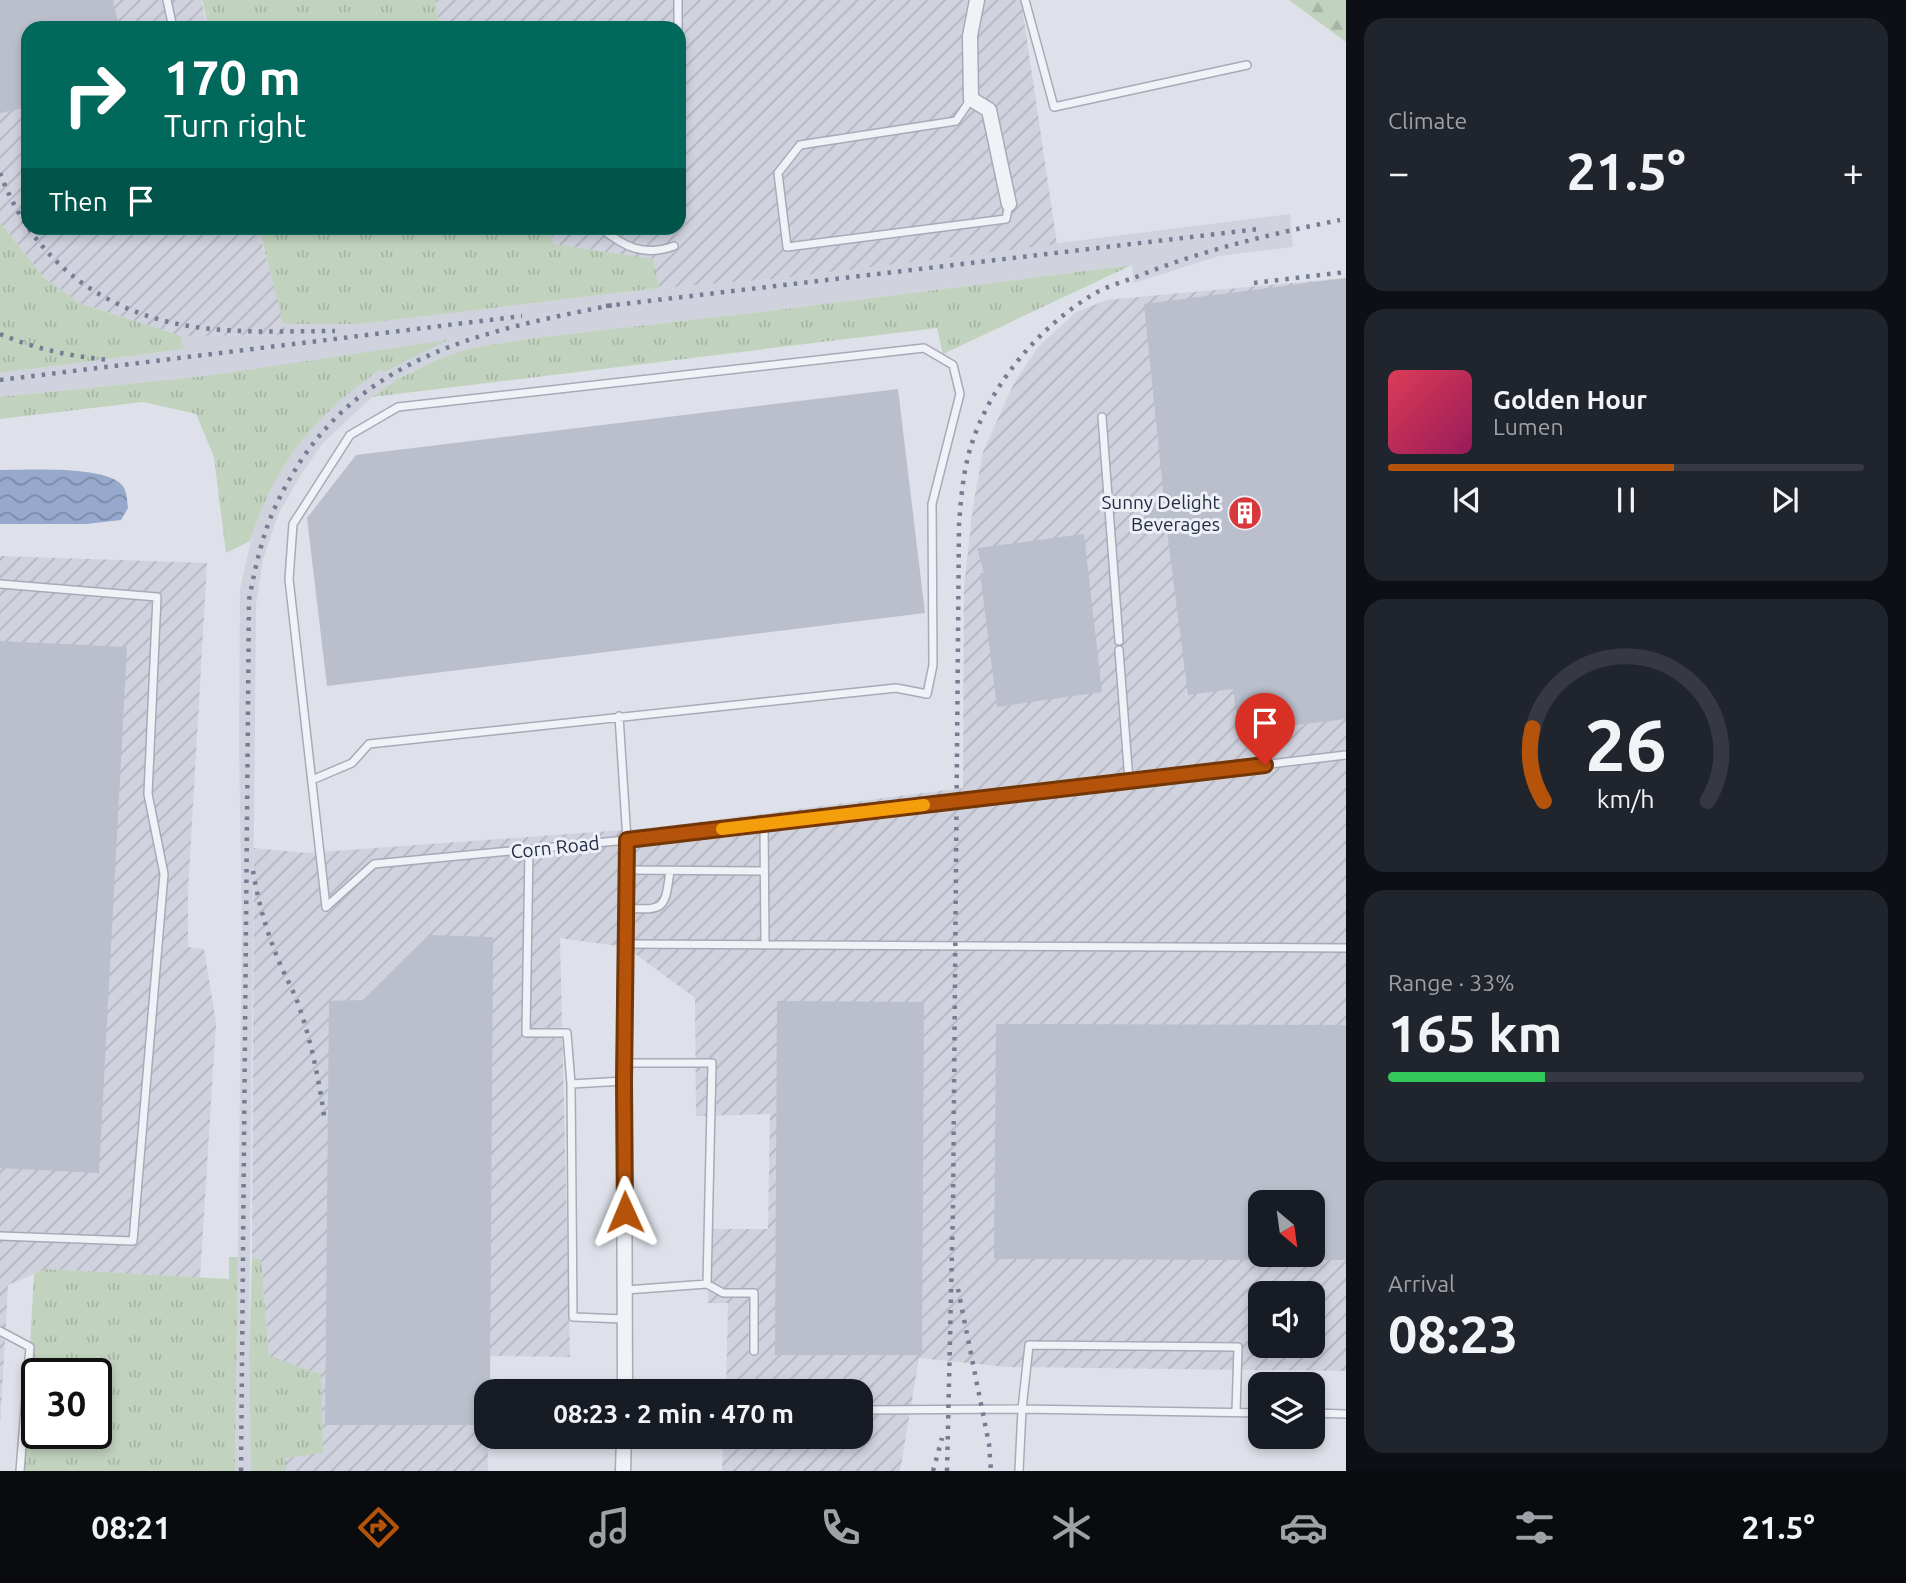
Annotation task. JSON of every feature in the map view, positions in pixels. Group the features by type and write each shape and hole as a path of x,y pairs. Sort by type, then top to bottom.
{"street":[{"path":"977,0 970,36 971,99 989,110 1009,204"},
{"name":"Corn Road","path":"625,1379 624,1063 627,840"},
{"path":"623,1471 624,1449"}],"lane":[{"path":"167,0 172,21"},
{"path":"678,0 678,21"},
{"path":"1026,0 1054,107 1247,65"},
{"path":"971,99 956,121 800,145 778,173 787,247 1006,219 1009,204"},
{"path":"611,235 628,247 639,250 659,251 674,246"},
{"path":"924,348 953,365 960,394 932,503 933,665 927,694 896,688 369,744 352,762 312,780 289,579 293,524 350,435 398,407 924,348"},
{"path":"1101,418 1129,781"},
{"path":"0,584 157,597 148,794 164,874 133,1241 0,1236"},
{"path":"619,716 627,840 1346,755"},
{"name":"Corn Road","path":"312,780 326,907 374,864 627,840"},
{"path":"764,824 765,944"},
{"path":"529,849 526,1033 566,1033 571,1084 573,1317 626,1320"},
{"path":"627,870 764,872"},
{"path":"626,908 654,910 660,907 666,898 670,871"},
{"path":"626,944 1346,948"},
{"path":"624,1063 712,1063 707,1284"},
{"path":"571,1084 624,1081"},
{"path":"626,1290 707,1284 723,1293 754,1293 754,1351"},
{"path":"0,1331 30,1347 20,1471"},
{"path":"1019,1471 1029,1345 1238,1347 1236,1412"},
{"path":"873,1410 1248,1412"},
{"path":"1325,1413 1346,1414"}],"shaded area":[{"path":"0,0 201,0 206,21 21,21 21,235 260,235 287,335 181,336 80,303 43,277 0,222"},
{"path":"435,0 1021,0 1057,244 773,279 659,288 652,259 554,244 551,235 686,235 686,21 439,21"},
{"path":"1290,214 1293,247 1219,256 1134,283 1132,265 471,348 439,359 398,379 372,397 322,444 278,515 263,559 256,605 249,1351 251,1471 235,1471 242,929 240,589 254,527 267,493 290,455 325,412 351,389 380,370 385,372 445,341 205,376 0,397 0,373 184,349 181,336 286,335 283,324 359,324 659,288 773,279"},
{"path":"1346,278 1346,1371 1007,1367 919,1358 900,1471 722,1471 723,1449 873,1449 873,1379 726,1379 728,1303 708,1303 708,1229 768,1229 770,1114 696,1116 695,998 626,947 560,938 570,1357 486,1356 486,1379 474,1379 474,1449 488,1449 488,1471 286,1471 269,1356 261,1260 252,1259 254,848 307,853 651,828 963,788 964,587 973,506 983,452 1014,383 1038,347 1075,313 1106,300"},
{"path":"0,556 207,563 188,892 188,947 204,949 216,1023 200,1278 46,1269 8,1285 0,1426"}],"green space":[{"path":"202,0 435,0 439,21 207,21"},
{"path":"1289,0 1346,0 1346,42"},
{"path":"0,222 43,277 80,303 181,336 184,349 0,373"},
{"path":"261,235 551,235 554,244 653,259 659,288 359,324 283,324"},
{"path":"1132,265 943,354 937,328 372,397 398,379 439,359 471,348"},
{"path":"448,340 385,372 380,370 336,404 317,423 284,465 250,541 226,553 214,457 196,414 143,402 0,419 0,397 205,376"},
{"path":"229,1257 238,1257 235,1471 23,1471 24,1449 112,1449 112,1358 29,1358 34,1274 45,1269 229,1279"},
{"path":"252,1259 261,1259 269,1356 321,1374 323,1453 286,1458 286,1471 251,1471 249,1351"}],"water":[{"path":"0,470 66,470 101,475 114,479 123,486 128,508 121,520 86,524 0,524"}],"building":[{"path":"0,0 113,0 118,21 21,21 21,108 0,113"},
{"name":"Sunny Delight Beverages","path":"1346,278 1346,719 1239,732 1233,689 1188,695 1166,523 1146,525 1144,504 1164,500 1144,304"},
{"path":"898,389 925,613 327,686 307,518 356,455"},
{"path":"1084,534 1102,692 997,707 980,573 984,573 977,548"},
{"path":"0,641 127,647 99,1173 0,1168"},
{"path":"429,935 493,937 490,1379 474,1379 474,1425 325,1425 329,1001 363,1000"},
{"path":"777,1001 924,1002 922,1355 775,1355"},
{"path":"996,1024 1346,1025 1346,1260 1325,1260 1325,1190 1248,1190 1248,1260 994,1259"}],"railway":[{"path":"0,173 21,215"},
{"path":"947,1471 953,1208 959,524 964,475 971,446 990,401 1018,360 1053,324 1092,295 1161,267 1211,251 1340,220"},
{"path":"606,306 1259,229"},
{"path":"33,235 56,261 82,283 142,314 176,324 212,329 335,331"},
{"path":"1254,283 1346,272"},
{"path":"241,1471 249,600 265,533 276,505 300,462 329,425 362,394 399,370 438,351 480,336 613,305"},
{"path":"0,380 522,316"},
{"path":"0,334 54,352 111,360"},
{"path":"253,871 270,937 306,1028 325,1122"},
{"path":"958,1289 989,1444 991,1471"},
{"path":"933,1471 942,1438"}],"slow traffic":[{"path":"722,829 924,805"}],"place":[{"name":"Sunny Delight Beverages","path":"1245,513"}],"route":[{"path":"625,1212 627,840 1265,765"}]}
